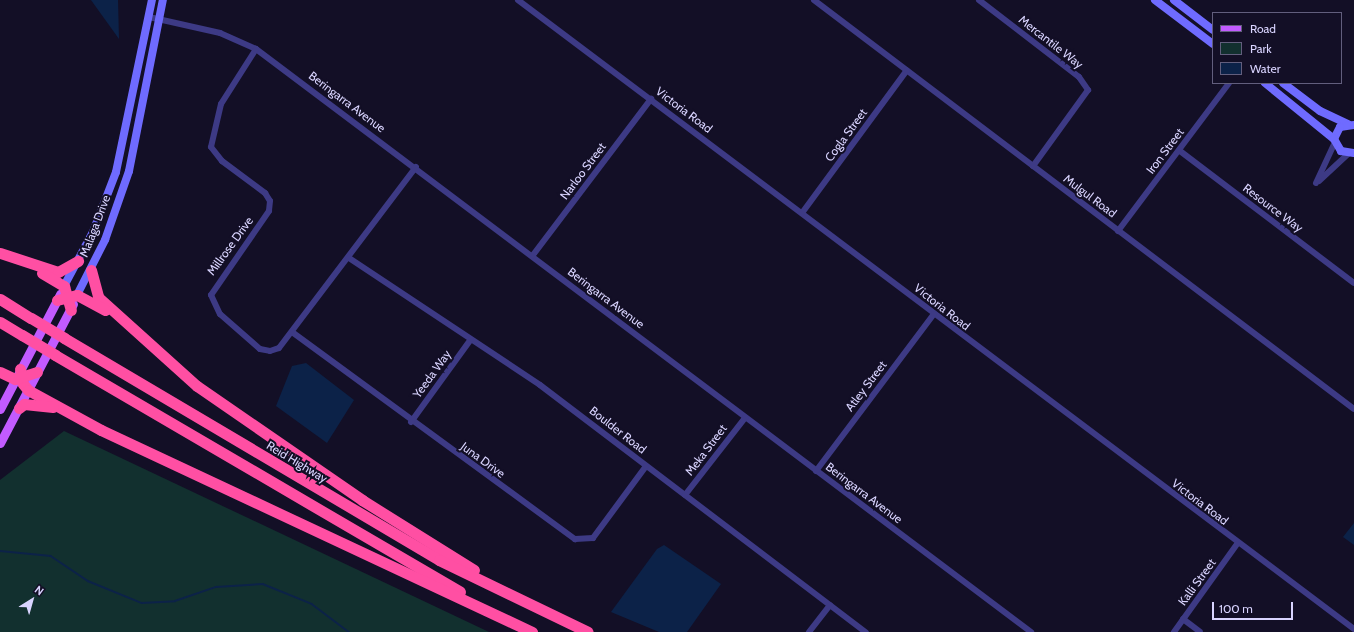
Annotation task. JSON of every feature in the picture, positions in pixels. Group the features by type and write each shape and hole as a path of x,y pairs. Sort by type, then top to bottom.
{"highway":[{"path":"0,253 17,260 58,272 78,261"},
{"path":"17,260 126,324"},
{"path":"91,270 98,297 126,324 234,413 430,544 554,617"},
{"path":"57,300 70,292"},
{"path":"70,292 70,310"},
{"name":"Reid Highway","path":"0,299 367,519 439,560 554,617 588,632"},
{"path":"0,322 399,558 533,632"},
{"path":"0,372 19,375 37,372"},
{"path":"19,375 28,390 58,408 143,451 241,493 533,632"},
{"path":"19,408 24,404 58,408"}],"main road":[{"name":"Malaga Drive","path":"70,292 78,261 116,172 152,0"},
{"name":"Malaga Drive","path":"70,292 91,270 134,153 163,0"},
{"path":"1155,0 1212,43"},
{"path":"1174,0 1212,29"},
{"path":"1266,84 1334,141 1341,151 1352,154"},
{"path":"1284,84 1320,111 1352,123"},
{"path":"1334,141 1338,129 1352,123"},
{"path":"0,409 57,300"},
{"path":"0,443 70,310"}],"street":[{"name":"Victoria Road","path":"518,0 802,213 1237,544 1354,629"},
{"name":"Mulgul Road","path":"814,0 1354,409"},
{"name":"Mercantile Way","path":"980,0 1079,77 1088,90 1032,166"},
{"name":"Beringarra Avenue","path":"149,17 232,37 256,49 533,255 745,418 1031,632"},
{"name":"Millrose Drive","path":"256,49 221,104 211,147 222,161 265,193 270,201 269,211 213,289 212,301 220,314 260,349 270,352 279,348 349,258 416,167"},
{"name":"Cogla Street","path":"802,213 907,70"},
{"name":"Iron Street","path":"1118,231 1180,151 1228,84"},
{"name":"Narloo Street","path":"533,255 651,99"},
{"path":"1334,141 1316,183 1352,154"},
{"name":"Resource Way","path":"1180,151 1354,283"},
{"name":"Boulder Road","path":"349,258 540,385 866,632"},
{"name":"Atley Street","path":"816,470 934,314"},
{"name":"Juna Drive","path":"292,332 411,422 575,540 593,538 646,466"},
{"name":"Yeeda Way","path":"411,422 471,339"},
{"name":"Meka Street","path":"685,495 745,418"},
{"name":"Kalli Street","path":"1174,632 1237,544"},
{"path":"809,632 830,605"},
{"path":"1183,619 1200,632"}],"green space":[{"path":"64,431 489,632 0,632 0,480"}],"water":[{"path":"91,0 118,0 119,39"},
{"path":"306,363 354,400 327,443 276,406 292,366"},
{"path":"1354,523 1354,545 1343,537"},
{"path":"664,545 721,584 687,632 659,632 611,612 657,549"}],"waterway":[{"path":"0,551 51,556 88,581 142,603 175,601 216,587 263,584 312,604 349,632"}]}
